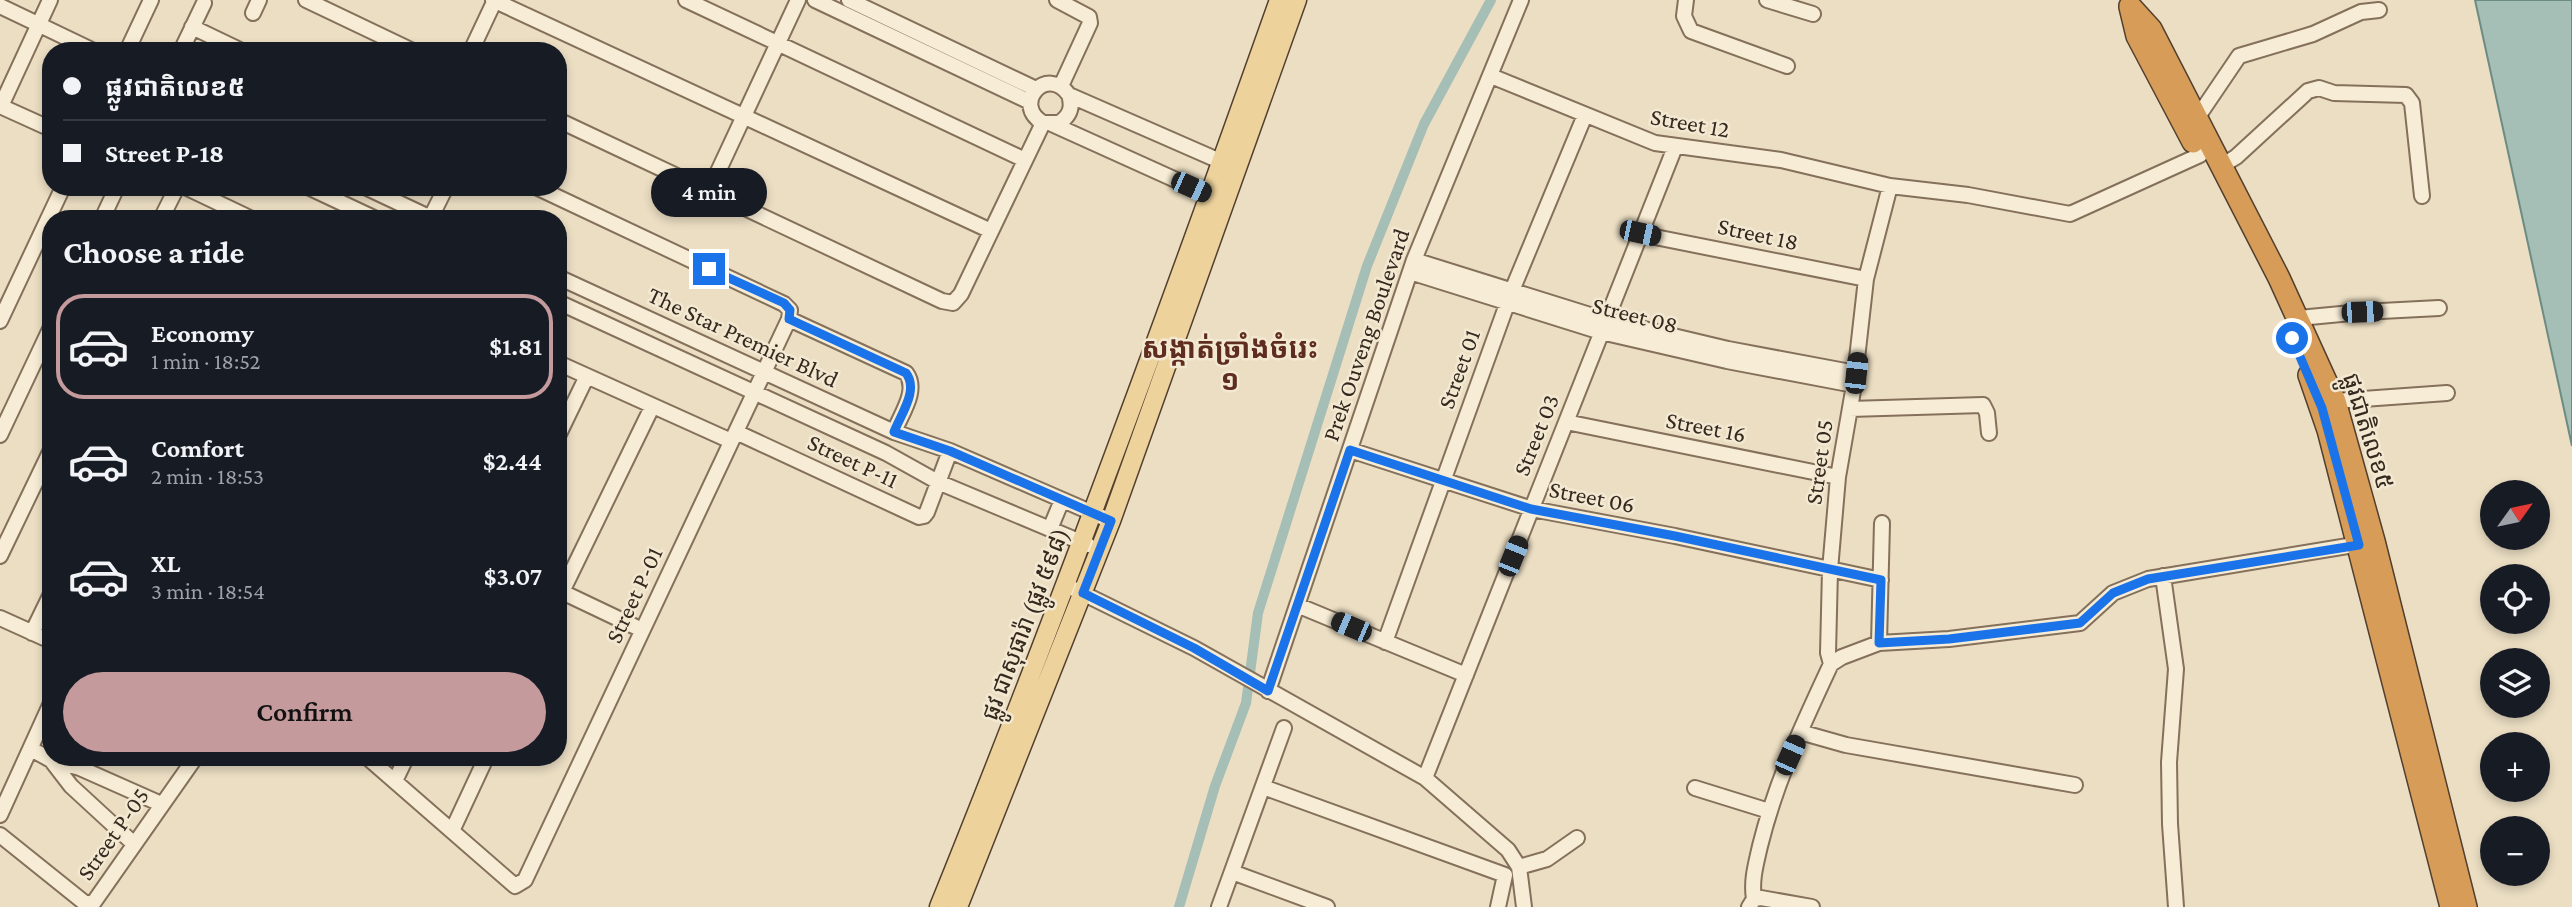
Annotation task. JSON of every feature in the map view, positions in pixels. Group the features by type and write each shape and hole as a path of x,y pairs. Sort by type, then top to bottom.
{"highway":[{"name":"ផ្លូវជាតិលេខ៥","path":"2129,3 2151,29 2299,318 2322,408 2366,543"},
{"name":"ផ្លូវជាតិលេខ៥","path":"2129,3 2137,36 2335,401 2366,543 2435,814 2466,907"},
{"name":"ផ្លូវជាតិលេខ៥","path":"2435,814 2451,907"}],"main road":[{"name":"ផ្លូវ ជាសុផារ៉ា (ផ្លូវ ៥៩៨)","path":"1230,165 1279,0"},
{"name":"ផ្លូវ ជាសុផារ៉ា (ផ្លូវ ៥៩៨)","path":"1075,590 1083,543 1297,0"},
{"name":"ផ្លូវ ជាសុផារ៉ា (ផ្លូវ ៥៩៨)","path":"958,907 1005,769 1075,590 1100,551 1202,243"},
{"name":"ផ្លូវ ជាសុផារ៉ា (ផ្លូវ ៥៩៨)","path":"939,907 1005,769"}],"street":[{"path":"42,125 0,106 50,0"},
{"path":"131,42 151,0"},
{"path":"306,0 394,42"},
{"path":"475,42 494,0 991,231"},
{"path":"686,0 1025,160"},
{"path":"709,191 798,0"},
{"path":"815,0 1033,96"},
{"path":"849,0 865,3 1033,96"},
{"path":"567,124 942,301 953,303 961,293 1025,160 1048,124 1065,119 1069,114 1071,108 1065,90 1090,23 1085,13 1057,0"},
{"name":"Prek Ouveng Boulevard","path":"1264,689 1297,605 1412,266 1521,0"},
{"path":"1686,0 1684,16 1690,31 1787,66"},
{"path":"1767,0 1813,15"},
{"path":"185,42 204,2"},
{"path":"0,6 76,42"},
{"path":"2197,118 2239,56 2313,34 2361,12 2379,10"},
{"path":"192,27 223,42"},
{"name":"Street 12","path":"1491,76 1655,144 1781,160 1890,186 1968,195 2070,214 2200,155"},
{"path":"1033,96 1048,83 1230,165"},
{"path":"2221,166 2236,157 2308,91 2319,88 2334,93 2406,95 2412,103 2422,196"},
{"path":"1033,96 1034,115 1048,124 1218,199"},
{"name":"Street 01","path":"1385,642 1510,296 1585,115"},
{"name":"Street 03","path":"1425,778 1675,147"},
{"name":"Street 05","path":"1831,664 1828,653 1830,570 1838,477 1855,379 1866,279 1890,186"},
{"path":"200,196 224,210"},
{"path":"327,196 357,210"},
{"path":"379,196 401,210"},
{"path":"555,196 784,303 790,310 789,319 906,373 912,381 912,389 894,432"},
{"path":"0,321 42,232"},
{"name":"Street 18","path":"1640,233 1866,279"},
{"path":"1412,266 1604,326 1728,355 1855,379"},
{"name":"The Star Premier Blvd","path":"567,281 894,432 950,451 1111,521"},
{"name":"The Star Premier Blvd","path":"567,306 900,461 937,485 1100,551"},
{"path":"2299,318 2352,312 2439,309"},
{"name":"Street P-01","path":"452,831 515,886 525,880 789,319"},
{"path":"0,435 42,357"},
{"name":"Street P-11","path":"567,367 652,407 733,437 919,517 928,512 937,485"},
{"path":"567,417 587,376"},
{"path":"2335,401 2447,393"},
{"path":"1850,409 1983,405 1987,413 1989,433"},
{"path":"567,580 652,407"},
{"name":"Street 16","path":"1566,422 1838,477"},
{"name":"Street 06","path":"1350,450 1531,509 1675,536 1881,580"},
{"path":"937,485 950,451"},
{"path":"0,556 42,469"},
{"path":"1050,529 1062,500"},
{"path":"1879,643 1882,523"},
{"path":"1812,907 1761,898 1751,903 1752,883 1769,811 1780,778 1831,664 1879,643 1949,639 2080,623 2113,593 2148,579 2366,543"},
{"path":"2163,576 2176,669 2169,762 2176,907"},
{"path":"1075,590 1194,648 1425,778 1508,850 1519,867 1524,907"},
{"path":"567,597 642,630"},
{"path":"1297,605 1466,675"},
{"path":"32,633 42,612"},
{"path":"0,618 42,637"},
{"path":"0,816 42,724"},
{"path":"1219,907 1284,728"},
{"path":"1800,732 1846,745 2076,785"},
{"path":"31,749 42,755"},
{"path":"56,766 71,786 134,844"},
{"path":"73,766 161,804"},
{"name":"Street P-05","path":"0,835 86,904 94,902 189,766"},
{"path":"377,766 452,831 482,766"},
{"path":"395,781 402,766"},
{"path":"1263,787 1505,875 1498,907"},
{"path":"1695,788 1769,811"},
{"path":"1519,867 1547,859 1577,838"},
{"path":"1232,872 1327,907"}],"water":[{"path":"2475,0 2572,0 2572,446"}],"waterway":[{"path":"1179,907 1215,786 1246,703 1258,613 1367,266 1424,124 1491,0"}],"district":[{"name":"សង្កាត់ច្រាំងចំរេះ ១","path":"1230,364"}],"route":[{"path":"709,269 784,303 790,310 789,319 906,373 912,381 912,389 894,432 950,451 1111,521 1083,593 1194,648 1268,691 1350,450 1531,509 1675,536 1881,580 1879,643 1949,639 2080,623 2113,593 2148,579 2359,545 2322,408 2292,338"}]}
